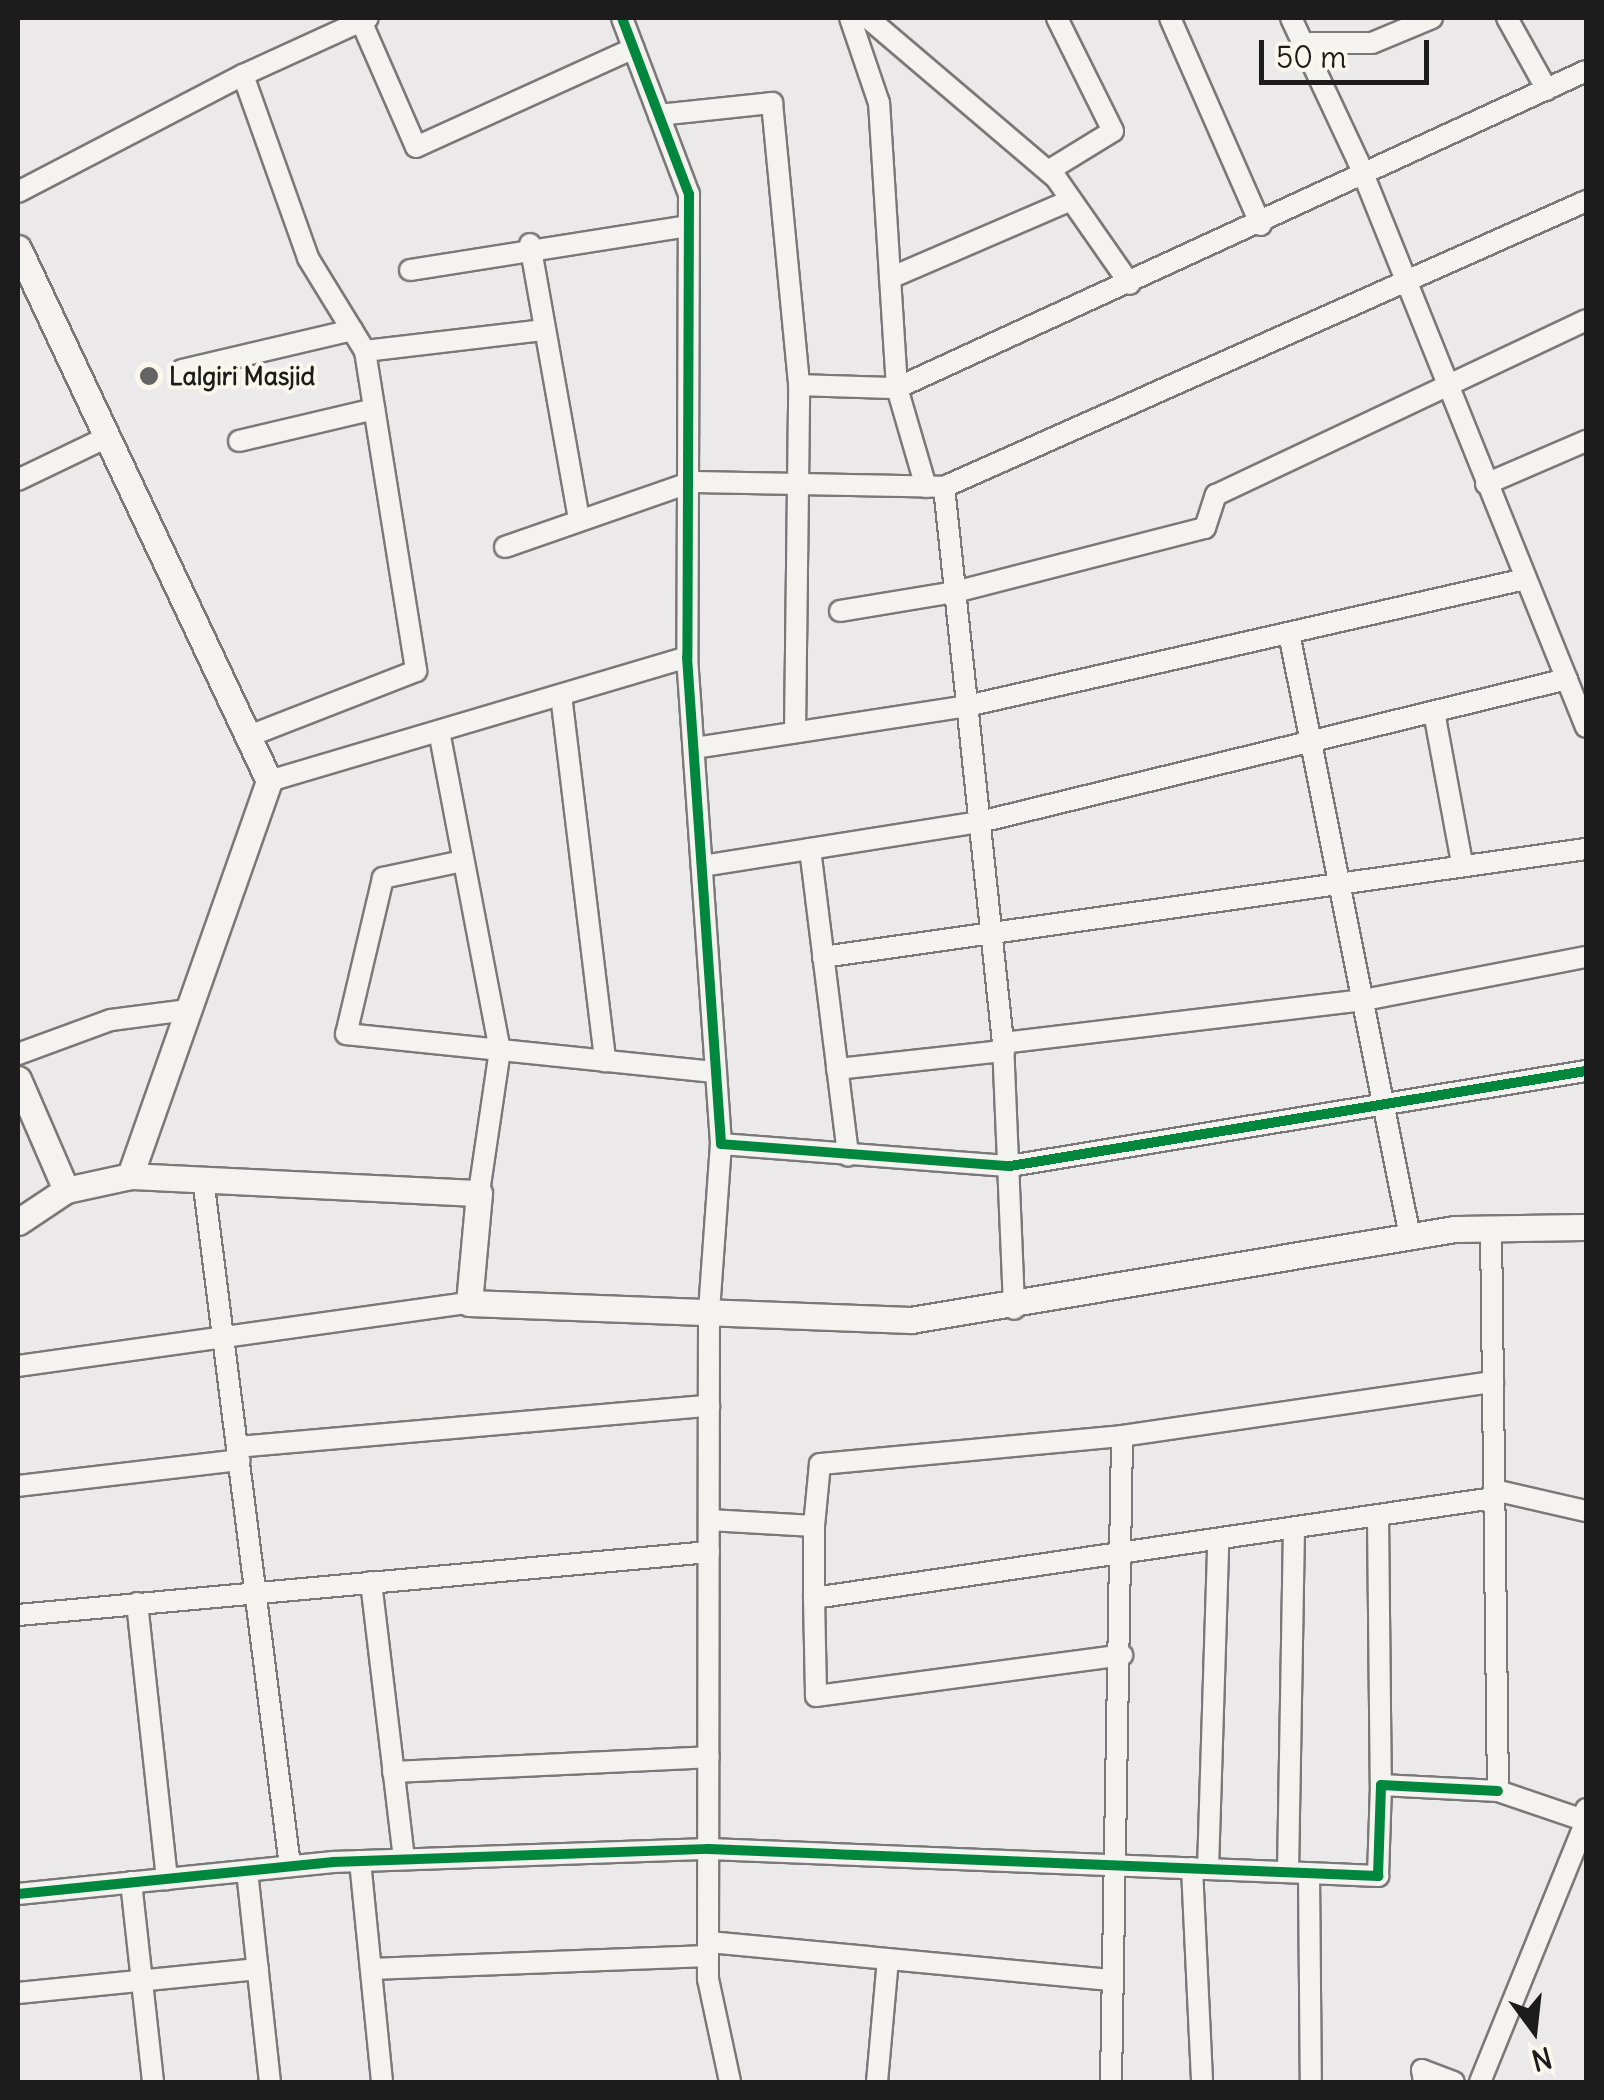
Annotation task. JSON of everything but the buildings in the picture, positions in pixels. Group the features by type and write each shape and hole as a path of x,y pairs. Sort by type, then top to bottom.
{"street":[{"path":"622,18 689,194 692,482 688,658 721,1144 709,1314 708,1949 730,2082"},
{"path":"850,18 879,104 897,388 935,487 955,592 1004,1047 1014,1310"},
{"path":"868,18 1048,171 1130,284"},
{"path":"1048,171 1112,131 1056,18"},
{"path":"1170,18 1262,225"},
{"path":"1291,18 1365,179 1445,386 1584,714"},
{"path":"1303,43 1372,43 1432,18"},
{"path":"1507,18 1547,90"},
{"path":"18,192 244,75 364,19 416,147 634,48"},
{"path":"798,386 897,388 1365,179 1586,71"},
{"path":"244,75 308,258 365,351 416,670 247,737"},
{"path":"659,115 772,103 803,484 794,732"},
{"path":"890,278 1072,200"},
{"path":"505,548 692,482 935,487 1406,286 1586,201"},
{"path":"410,270 530,244 689,226"},
{"path":"530,244 579,520"},
{"path":"18,248 23,278 268,781 130,1176"},
{"path":"840,611 955,592 1205,528 1216,494 1586,320"},
{"path":"182,370 352,330"},
{"path":"365,351 545,330"},
{"path":"239,441 374,409"},
{"path":"18,480 101,440"},
{"path":"1486,484 1586,442"},
{"path":"694,748 968,706 1526,579"},
{"path":"1289,633 1314,741 1410,1237"},
{"path":"268,781 688,658"},
{"path":"702,866 980,822 1567,680"},
{"path":"561,695 605,1061"},
{"path":"1434,712 1462,863"},
{"path":"439,731 500,1050 478,1193 469,1304"},
{"path":"810,849 848,1156"},
{"path":"823,957 1340,878 1586,849"},
{"path":"462,861 383,878 346,1034 716,1072"},
{"path":"837,1068 1364,1000 1586,957"},
{"path":"18,1054 111,1020 188,1010"},
{"path":"721,1144 1010,1166 1385,1111 1586,1071"},
{"path":"18,1078 66,1190"},
{"path":"18,1222 66,1190 130,1176 478,1193"},
{"path":"203,1178 290,1866"},
{"path":"18,1366 469,1304 911,1320 1014,1310 1410,1237 1491,1228 1586,1227"},
{"path":"1491,1228 1498,1790"},
{"path":"1122,1654 816,1696 814,1526 820,1464 1122,1436 1493,1382"},
{"path":"18,1486 238,1454 709,1406"},
{"path":"1110,2082 1109,1865 1122,1654 1118,1560 1122,1436"},
{"path":"814,1598 1118,1560 1494,1494 1586,1511"},
{"path":"18,1890 360,1861 709,1849 1378,1876 1378,1516"},
{"path":"709,1520 814,1526"},
{"path":"1294,1530 1299,1872 1311,2082"},
{"path":"1202,2082 1200,1868 1218,1543"},
{"path":"18,1615 709,1552"},
{"path":"371,1582 404,1860"},
{"path":"137,1604 168,1879"},
{"path":"394,1772 709,1757"},
{"path":"1380,1784 1498,1790 1585,1817 1480,2082"},
{"path":"360,1861 382,2082"},
{"path":"247,1871 270,2082"},
{"path":"130,1882 153,2082"},
{"path":"371,1970 708,1949 888,1959 1110,1980"},
{"path":"876,2082 888,1959"},
{"path":"18,1992 258,1969"},
{"path":"1424,2082 1422,2070 1454,2082"}],"cycle path":[{"path":"622,18 689,194 687,657 721,1144 1010,1166 1586,1071"},
{"path":"18,1894 333,1862 709,1849 1378,1876 1381,1785 1498,1791"}],"place":[{"name":"Lalgiri Masjid","path":"149,376"}]}
